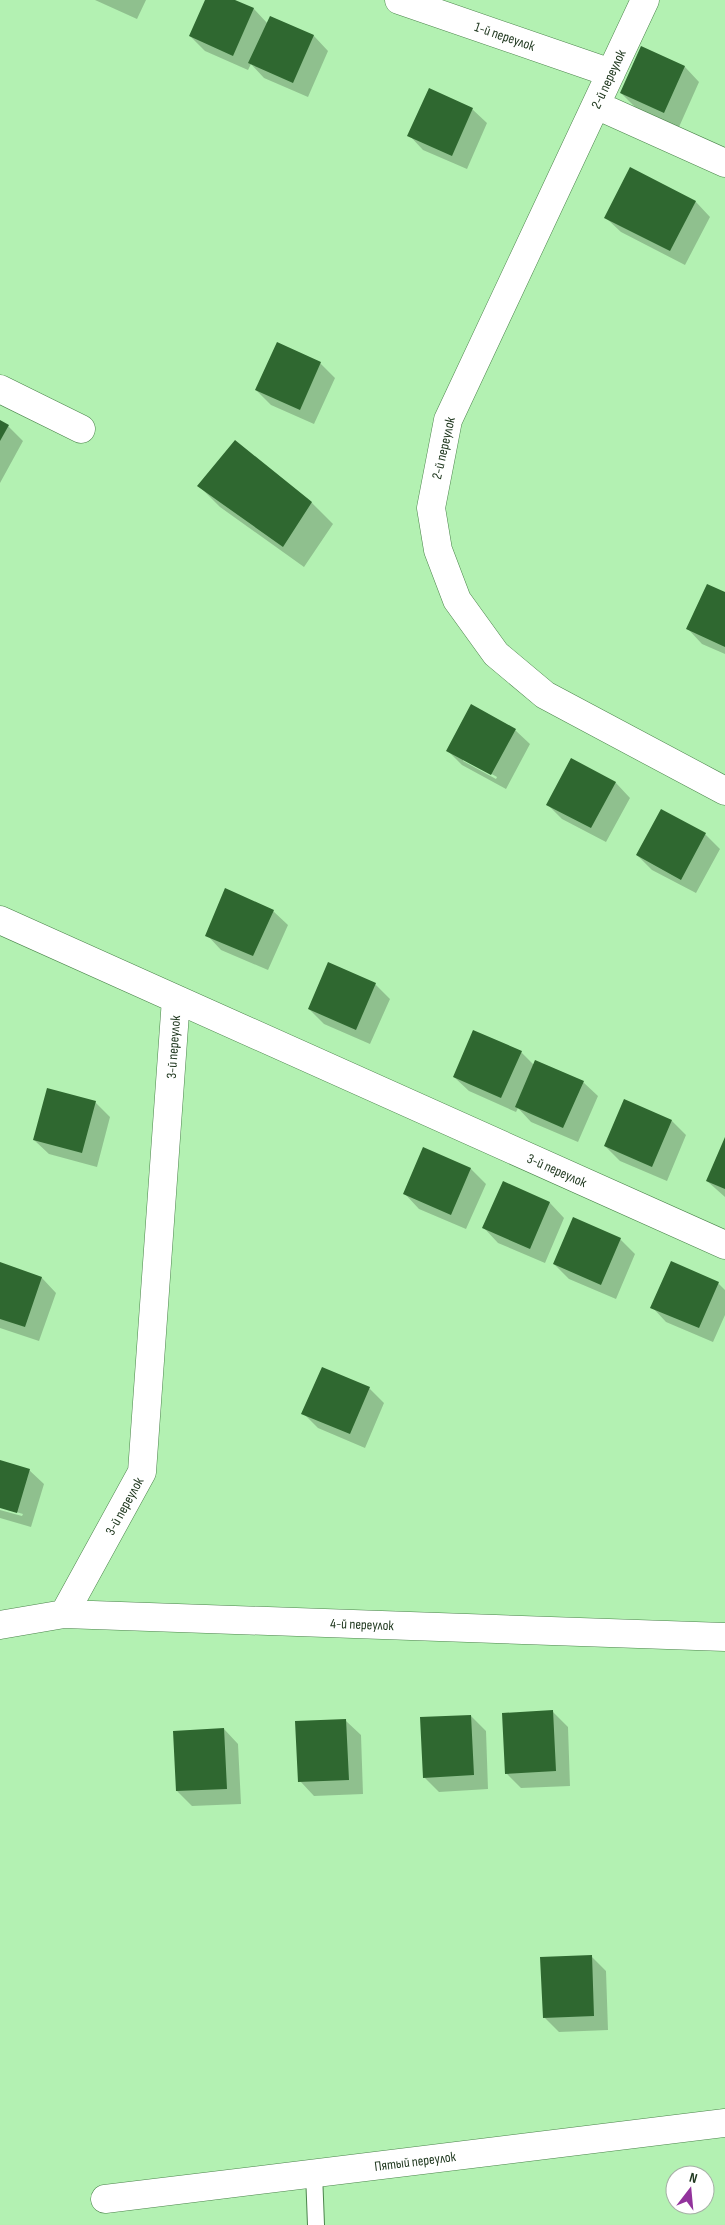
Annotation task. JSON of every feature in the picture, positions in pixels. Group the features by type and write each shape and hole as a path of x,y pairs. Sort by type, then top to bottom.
{"street":[{"name":"1-й переулок","path":"399,0 611,73"},
{"name":"2-й переулок","path":"645,0 448,420 431,508 437,542 457,600 496,654 545,695 725,791"},
{"path":"596,105 725,163"},
{"path":"0,389 81,429"},
{"path":"0,920 176,999"},
{"name":"3-й переулок","path":"64,1614 142,1472 176,999 725,1244"},
{"name":"4-й переулок","path":"0,1625 64,1614 725,1637"},
{"name":"Пятый переулок","path":"105,2199 725,2123"}],"lane":[{"path":"314,2173 316,2225"}],"building":[{"path":"205,0 235,0 254,8 233,56 189,36"},
{"path":"270,16 314,35 293,83 248,63"},
{"path":"641,46 685,66 664,113 620,93"},
{"path":"429,88 473,108 452,156 407,136"},
{"path":"630,167 696,201 670,251 604,218"},
{"path":"277,342 321,362 300,410 255,390"},
{"path":"0,420 9,425 0,441"},
{"path":"235,440 312,502 283,547 197,486"},
{"path":"707,584 725,592 725,647 686,629"},
{"path":"471,704 516,729 491,775 446,751"},
{"path":"571,758 616,782 591,828 546,805"},
{"path":"661,809 706,833 681,880 636,855"},
{"path":"225,888 274,910 253,956 205,936"},
{"path":"328,962 376,983 356,1030 308,1009"},
{"path":"473,1030 522,1051 501,1098 453,1077"},
{"path":"535,1060 584,1081 563,1128 515,1107"},
{"path":"47,1088 96,1101 82,1153 33,1140"},
{"path":"624,1099 672,1120 652,1167 604,1146"},
{"path":"725,1137 725,1189 706,1181"},
{"path":"423,1147 471,1168 451,1215 403,1194"},
{"path":"503,1181 550,1202 530,1249 482,1228"},
{"path":"573,1217 621,1238 601,1285 553,1264"},
{"path":"671,1261 719,1282 699,1328 650,1308"},
{"path":"0,1262 42,1277 25,1327 0,1319"},
{"path":"322,1367 370,1387 350,1434 301,1414"},
{"path":"0,1460 30,1469 17,1513 0,1508"},
{"path":"553,1710 556,1771 505,1774 502,1713"},
{"path":"471,1715 474,1775 423,1778 420,1717"},
{"path":"346,1719 349,1780 298,1782 295,1721"},
{"path":"224,1728 227,1789 176,1791 173,1731"},
{"path":"592,1955 594,2016 543,2018 540,1957"}]}
